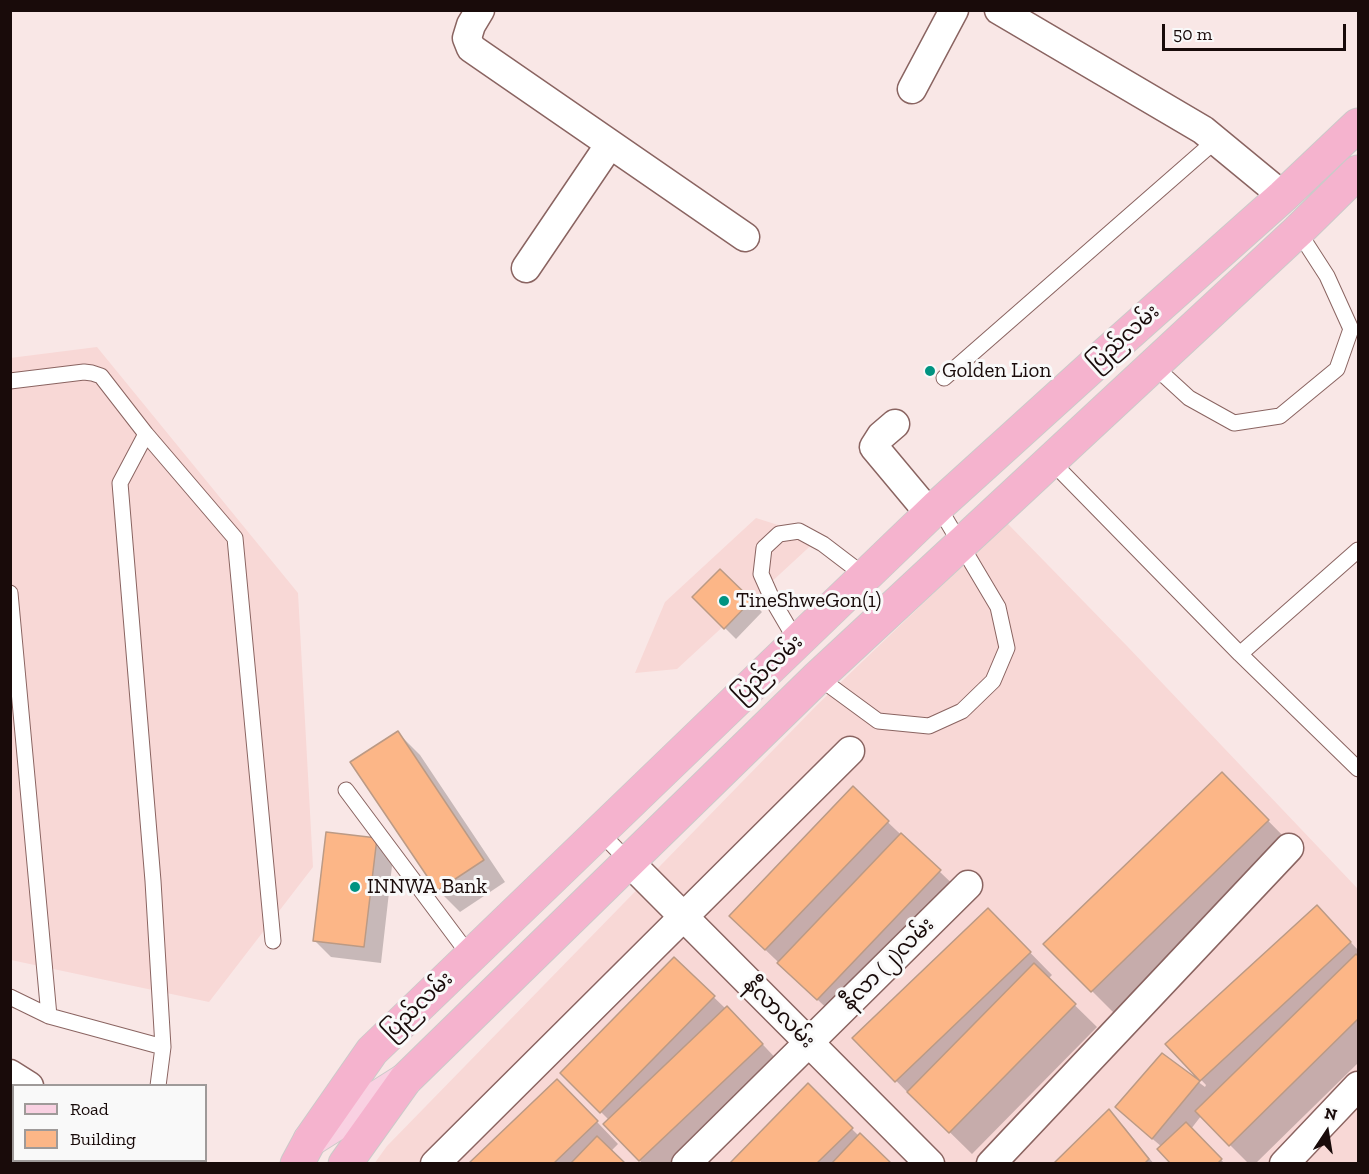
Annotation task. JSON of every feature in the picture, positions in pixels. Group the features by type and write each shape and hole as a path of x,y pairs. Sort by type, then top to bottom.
{"highway":[{"name":"ပြည်လမ်း","path":"303,1152 372,1051 934,510 1359,125"},
{"name":"ပြည်လမ်း","path":"345,1164 405,1080 818,677 1359,172"}],"main road":[{"name":"ပြည်လမ်း","path":"303,1152 405,1080"}],"street":[{"path":"480,10 466,38 471,48 745,237"},
{"path":"912,89 954,10"},
{"path":"999,10 1203,130 1283,196"},
{"path":"526,268 610,144"},
{"path":"895,424 881,436 874,447 934,510"},
{"path":"435,1164 850,752"},
{"path":"991,1164 1289,848"},
{"name":"နီလာလမ်း","path":"628,862 930,1164"},
{"name":"နီလာ (၂)လမ်း","path":"686,1164 968,885"},
{"path":"10,1074 26,1084"},
{"path":"1284,1164 1359,1086"}],"lane":[{"path":"945,378 1215,141"},
{"path":"1153,365 1190,398 1234,423 1280,416 1337,369 1351,329 1327,276 1298,231"},
{"path":"10,381 84,372 101,376 146,434 235,538 273,941"},
{"path":"146,434 120,483 153,881 164,1047 158,1084"},
{"path":"1051,461 1240,654 1359,769"},
{"path":"818,677 878,721 929,726 962,711 993,681 1007,648 998,607 961,544 934,510"},
{"path":"797,642 773,601 761,574 764,548 779,534 799,531 823,544 865,576"},
{"path":"1240,654 1359,550"},
{"path":"10,593 49,1016"},
{"path":"346,790 470,956"},
{"path":"599,831 628,862"},
{"path":"10,997 49,1016 164,1047"}],"shaded area":[{"path":"97,347 298,593 313,867 209,1002 11,960 10,358"},
{"path":"756,518 819,538 677,669 635,673 665,602"},
{"path":"1007,523 1358,889 1358,1163 374,1164 387,1146 817,705"}],"building":[{"path":"720,569 752,600 724,629 692,597"},
{"path":"398,731 484,860 437,891 350,762"},
{"path":"1222,772 1269,820 1091,992 1043,944"},
{"path":"853,786 889,821 765,950 729,916"},
{"path":"326,832 377,838 364,947 313,941"},
{"path":"901,833 941,870 817,1000 777,963"},
{"path":"1317,905 1351,942 1200,1081 1165,1044"},
{"path":"988,908 1031,952 895,1082 852,1038"},
{"path":"1356,954 1358,956 1358,1019 1229,1146 1195,1111"},
{"path":"674,957 715,996 600,1113 560,1073"},
{"path":"1034,963 1076,1004 949,1133 907,1092"},
{"path":"727,1006 763,1044 639,1161 603,1124"},
{"path":"1162,1053 1200,1081 1152,1139 1115,1107"},
{"path":"557,1079 598,1121 553,1164 468,1164"},
{"path":"808,1083 853,1128 816,1164 729,1164"},
{"path":"1109,1109 1149,1159 1144,1164 1053,1164"},
{"path":"1186,1122 1222,1159 1217,1164 1171,1164 1157,1149"},
{"path":"860,1133 892,1164 831,1164"},
{"path":"597,1136 626,1164 570,1164"}],"place":[{"name":"Golden Lion","path":"930,371"},
{"name":"TineShweGon(1)","path":"724,601"},
{"name":"INNWA Bank","path":"355,887"}]}
